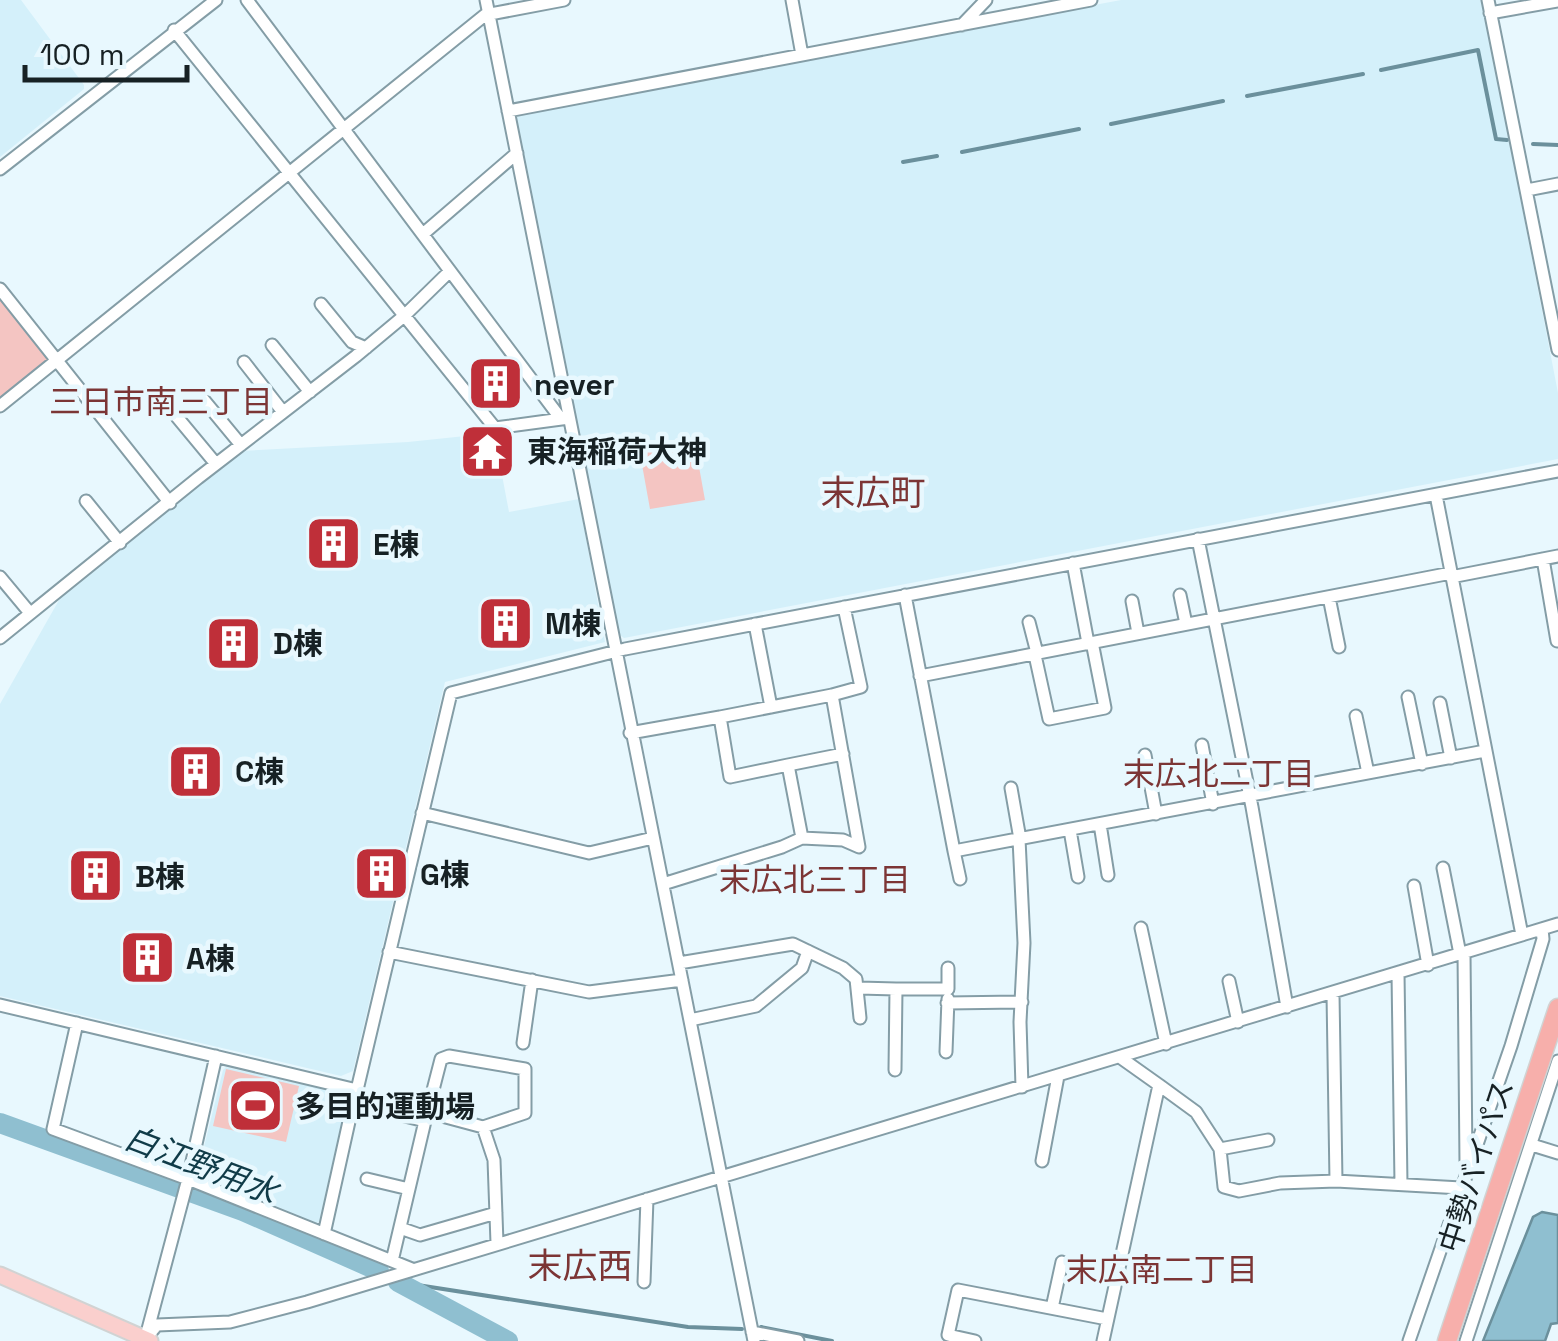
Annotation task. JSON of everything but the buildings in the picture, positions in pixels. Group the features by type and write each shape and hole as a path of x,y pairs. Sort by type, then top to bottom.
{"highway":[{"name":"中勢バイパス","path":"1447,1341 1558,1008"}],"main road":[{"path":"0,1275 147,1340"}],"street":[{"path":"0,169 216,0"},
{"path":"248,0 565,419"},
{"path":"486,0 565,419 753,1336 798,1341"},
{"path":"0,406 489,14 564,0"},
{"path":"792,0 802,55"},
{"path":"962,25 986,0"},
{"path":"508,110 1091,0"},
{"path":"1558,1 1489,6 1558,350"},
{"path":"174,30 495,428 565,419"},
{"path":"423,234 517,153"},
{"path":"1527,190 1558,184"},
{"path":"0,638 366,348 450,271"},
{"path":"0,289 170,502"},
{"path":"321,304 352,342 366,348"},
{"path":"272,345 310,392"},
{"path":"244,362 283,412"},
{"path":"198,392 241,445"},
{"path":"177,418 216,464"},
{"path":"324,1234 451,693 614,652 1558,471"},
{"path":"1436,495 1522,936"},
{"path":"86,501 120,543"},
{"path":"1198,539 1287,1007"},
{"path":"920,676 1558,556"},
{"path":"1543,559 1557,641"},
{"path":"1029,622 1048,719 1105,708 1073,563"},
{"path":"0,577 30,613"},
{"path":"904,595 960,879"},
{"path":"1180,595 1186,624"},
{"path":"1329,597 1339,648"},
{"path":"1132,601 1138,633"},
{"path":"630,733 861,687 844,607"},
{"path":"755,624 771,707"},
{"path":"663,884 782,848 802,838 843,840 860,846 832,695"},
{"path":"1408,697 1422,764"},
{"path":"1440,703 1451,758"},
{"path":"1356,716 1368,773"},
{"path":"720,717 730,777 843,754"},
{"path":"1202,745 1214,804"},
{"path":"954,852 1485,751"},
{"path":"1145,755 1156,814"},
{"path":"788,765 802,838"},
{"path":"1011,788 1020,839 1024,942 1022,1087"},
{"path":"422,812 589,853 653,838"},
{"path":"1100,824 1108,875"},
{"path":"1070,830 1078,876"},
{"path":"1443,868 1462,954 1466,1172"},
{"path":"1414,886 1428,964"},
{"path":"147,1340 158,1325 230,1322 1558,924"},
{"path":"1141,928 1166,1044"},
{"path":"1409,1341 1510,1046 1543,939 1542,929"},
{"path":"679,963 793,944 856,979 860,1018"},
{"path":"690,1020 756,1006 802,968 808,951"},
{"path":"388,952 590,992 682,980"},
{"path":"946,1052 948,968"},
{"path":"1398,973 1401,1184"},
{"path":"523,1044 532,980"},
{"path":"1229,981 1238,1022"},
{"path":"858,988 1022,1002"},
{"path":"895,1070 896,989"},
{"path":"1332,994 1336,1180"},
{"path":"0,1006 216,1056 426,1117 484,1127 525,1113 525,1069 450,1056 441,1058 426,1117 392,1261"},
{"path":"77,1023 53,1129 186,1186 412,1269"},
{"path":"147,1340 216,1056"},
{"path":"1121,1058 1196,1112 1220,1149 1224,1187 1239,1191 1280,1183 1336,1180 1461,1188"},
{"path":"1466,1341 1555,1081 1558,1061"},
{"path":"1042,1161 1058,1076"},
{"path":"1103,1341 1160,1085"},
{"path":"484,1127 494,1160 498,1243"},
{"path":"1220,1149 1268,1140"},
{"path":"1532,1145 1558,1152"},
{"path":"367,1179 409,1190"},
{"path":"644,1282 647,1199"},
{"path":"400,1228 420,1235 496,1213"},
{"path":"1052,1308 1062,1262"},
{"path":"975,1341 948,1336 958,1290 1107,1319"}],"shaded area":[{"path":"0,0 21,0 84,89 0,157"},
{"path":"1121,0 1482,0 1558,393 1558,459 624,638 617,633 514,121 521,113"},
{"path":"0,295 53,361 0,402"},
{"path":"494,433 509,512 579,499 605,642 445,682 353,1071 341,1076 0,996 0,704 63,593 240,451"},
{"path":"694,439 705,500 650,509 639,448"},
{"path":"226,1067 345,1094 349,1099 321,1221 314,1224 197,1175"},
{"name":"多目的運動場","path":"226,1069 299,1086 286,1142 213,1126"}],"water":[{"path":"1542,1212 1558,1215 1558,1323 1551,1324 1545,1341 1483,1341 1533,1217"}],"waterway":[{"path":"1381,70 1478,50 1496,139 1507,140"},
{"path":"1247,96 1363,74"},
{"path":"1111,124 1223,101"},
{"path":"962,152 1079,129"},
{"path":"1533,144 1558,145"},
{"path":"903,162 937,156"},
{"name":"白江野用水","path":"0,1123 243,1211 379,1271"},
{"path":"398,1282 688,1327 742,1329"},
{"name":"白江野用水","path":"398,1282 508,1341"},
{"path":"761,1327 832,1341"}],"place":[{"name":"never","path":"495,384"},
{"name":"東海稲荷大神","path":"488,451"},
{"name":"E棟","path":"334,544"},
{"name":"M棟","path":"506,623"},
{"name":"D棟","path":"234,643"},
{"name":"C棟","path":"196,771"},
{"name":"G棟","path":"381,874"},
{"name":"B棟","path":"96,876"},
{"name":"A棟","path":"147,958"},
{"name":"多目的運動場","path":"256,1106"}],"district":[{"name":"三日市南三丁目","path":"161,402"},
{"name":"末広町","path":"873,493"},
{"name":"末広北二丁目","path":"1219,774"},
{"name":"末広北三丁目","path":"815,880"},
{"name":"末広西","path":"580,1266"},
{"name":"末広南二丁目","path":"1162,1270"}]}
